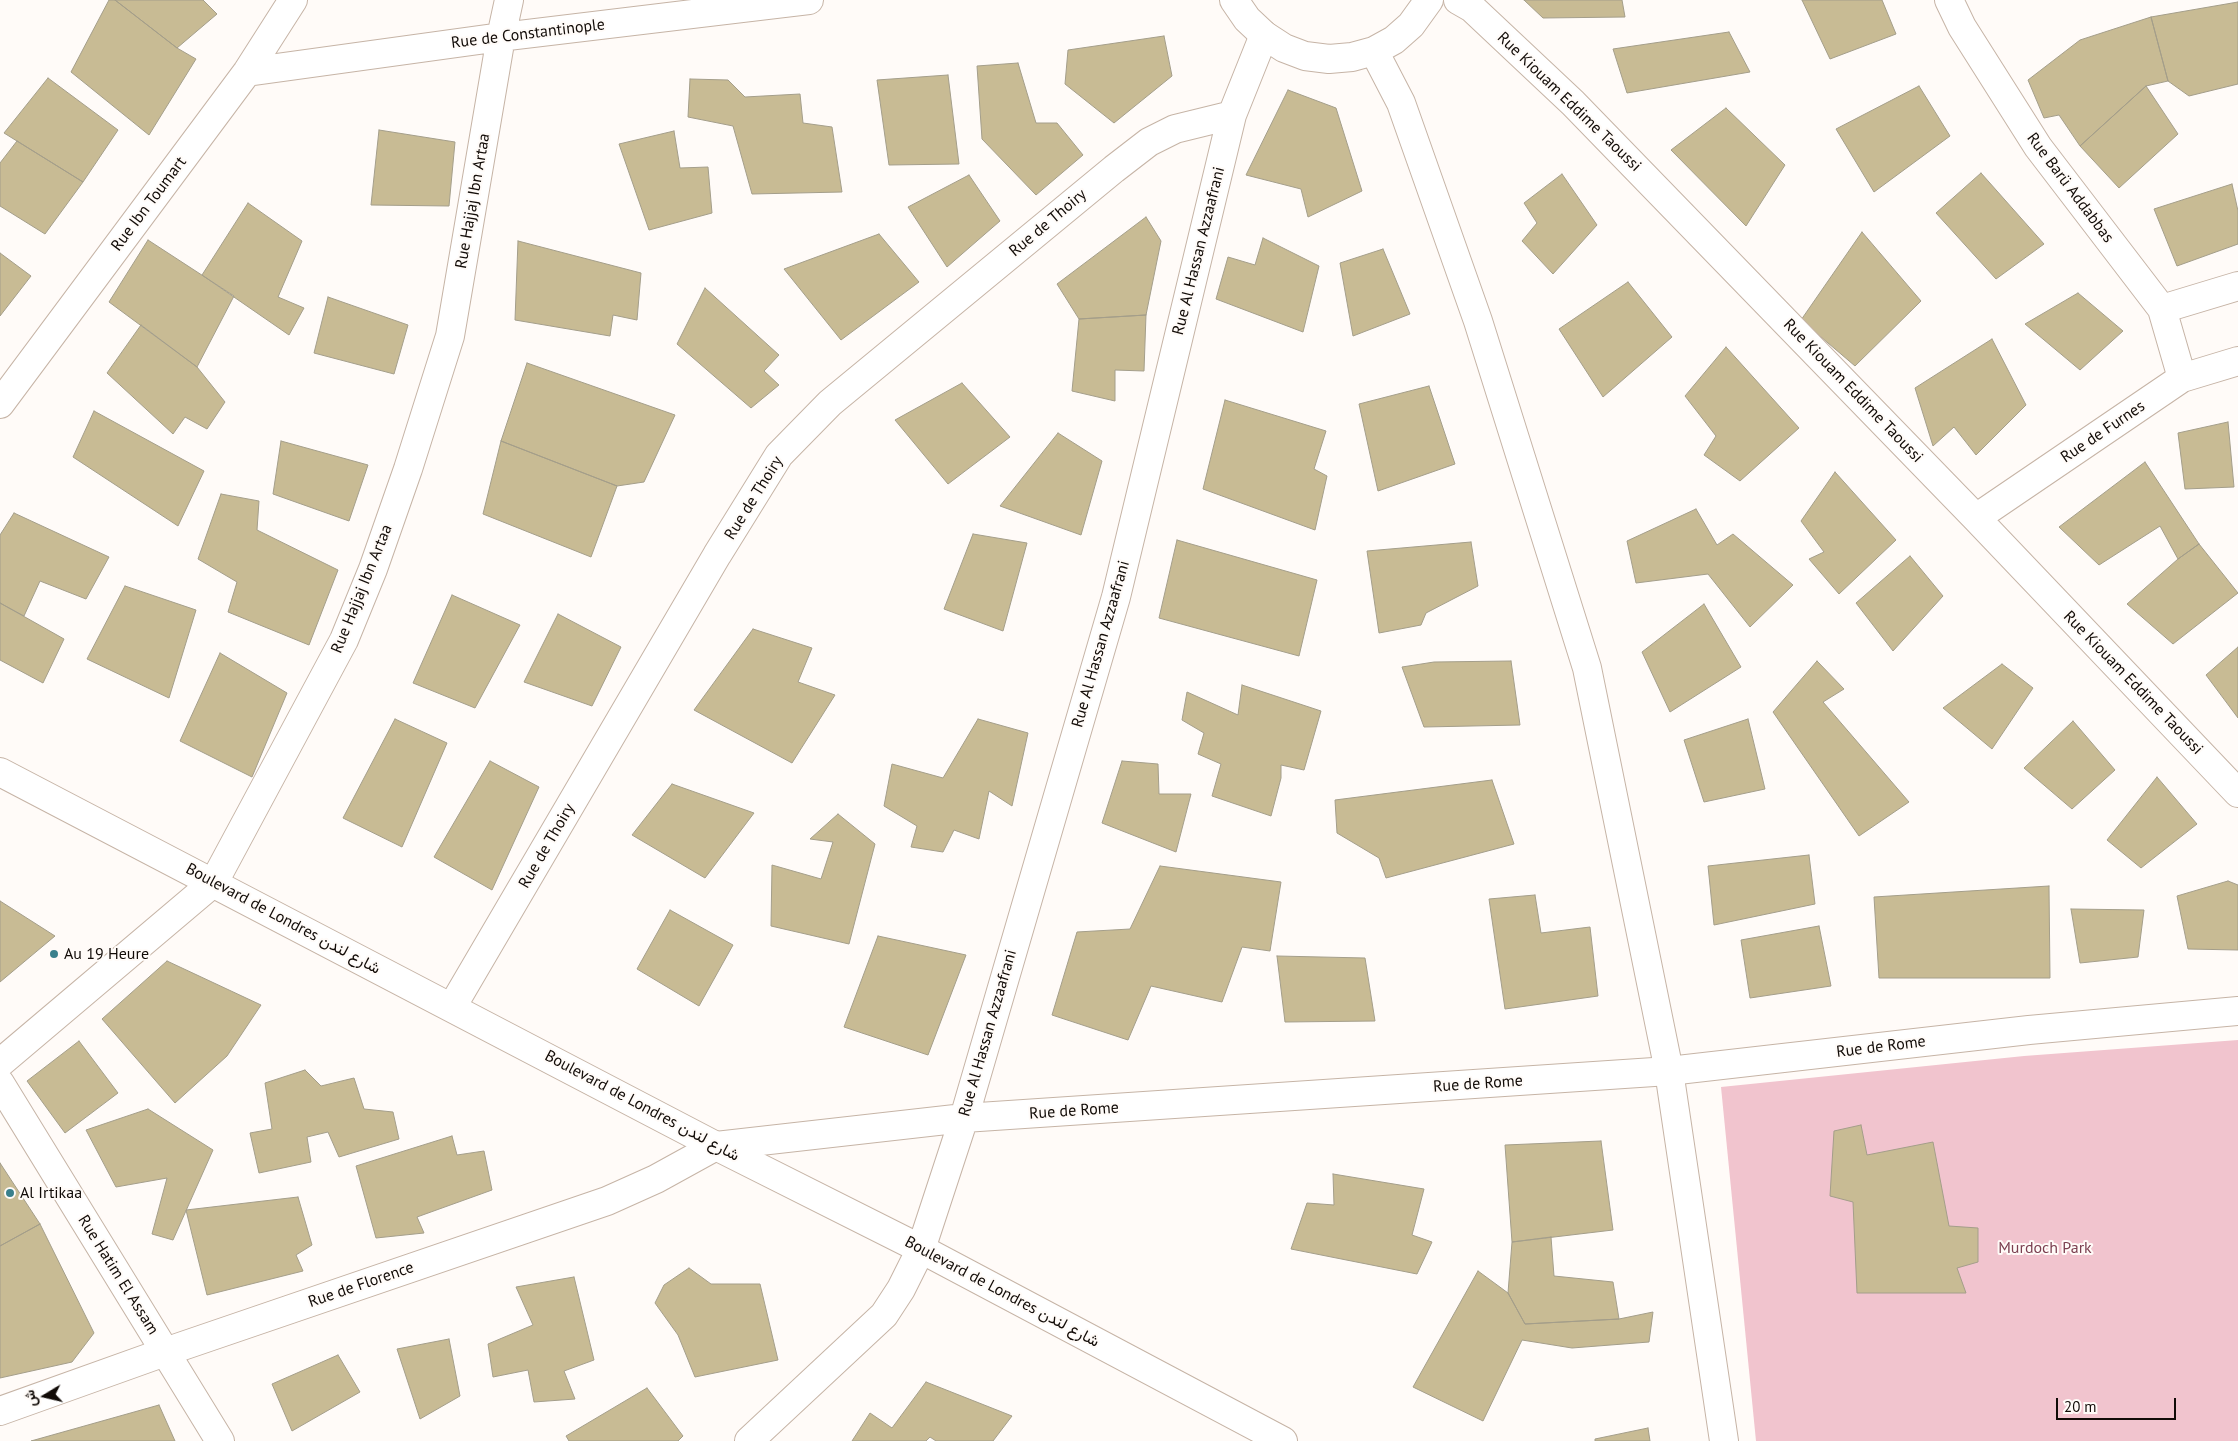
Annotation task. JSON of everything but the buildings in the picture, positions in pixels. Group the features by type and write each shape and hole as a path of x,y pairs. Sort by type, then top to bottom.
{"street":[{"name":"Rue Ibn Toumart","path":"0,404 247,72 293,0"},
{"name":"Rue Hajjaj Ibn Artaa","path":"0,1063 214,882 344,640 373,570 408,470 450,336 509,0"},
{"name":"Rue de Constantinople","path":"247,72 501,37 809,0"},
{"path":"1234,0 1247,19 1264,36 1284,48 1305,56 1329,59 1352,58 1374,51 1394,40 1411,25 1429,0"},
{"name":"Rue Kiouam Eddime Taoussi","path":"1458,0 1472,8 1573,103 1976,518 2238,793"},
{"name":"Rue Barü Addabbas","path":"1949,0 1962,27 2038,147 2162,309 2182,378"},
{"name":"Rue Al Hassan Azzaafrani","path":"749,1441 884,1315 902,1288 921,1249 964,1118 1116,598 1232,115 1264,36"},
{"path":"1374,51 1401,103 1478,321 1587,668 1669,1071 1724,1441"},
{"name":"Rue de Thoiry","path":"452,1007 712,563 780,454 830,403 1149,142 1175,129 1232,115"},
{"path":"2162,309 2238,286"},
{"name":"Rue de Furnes","path":"1976,518 2182,378 2238,361"},
{"name":"Boulevard de Londres شارع لندن","path":"0,772 214,882 716,1146 921,1249 1283,1441"},
{"name":"Rue de Rome","path":"716,1146 964,1118 1669,1071 2029,1030 2238,1011"},
{"name":"Rue Hatim El Assam","path":"0,1083 220,1441"},
{"name":"Rue de Florence","path":"0,1411 165,1352 607,1201 656,1179 716,1146"}],"green space":[{"name":"Murdoch Park","path":"2238,1040 2238,1441 1756,1441 1721,1087 2024,1056"}],"place":[{"name":"Au 19 Heure","path":"54,954"},
{"name":"Al Irtikaa","path":"10,1193"}]}
